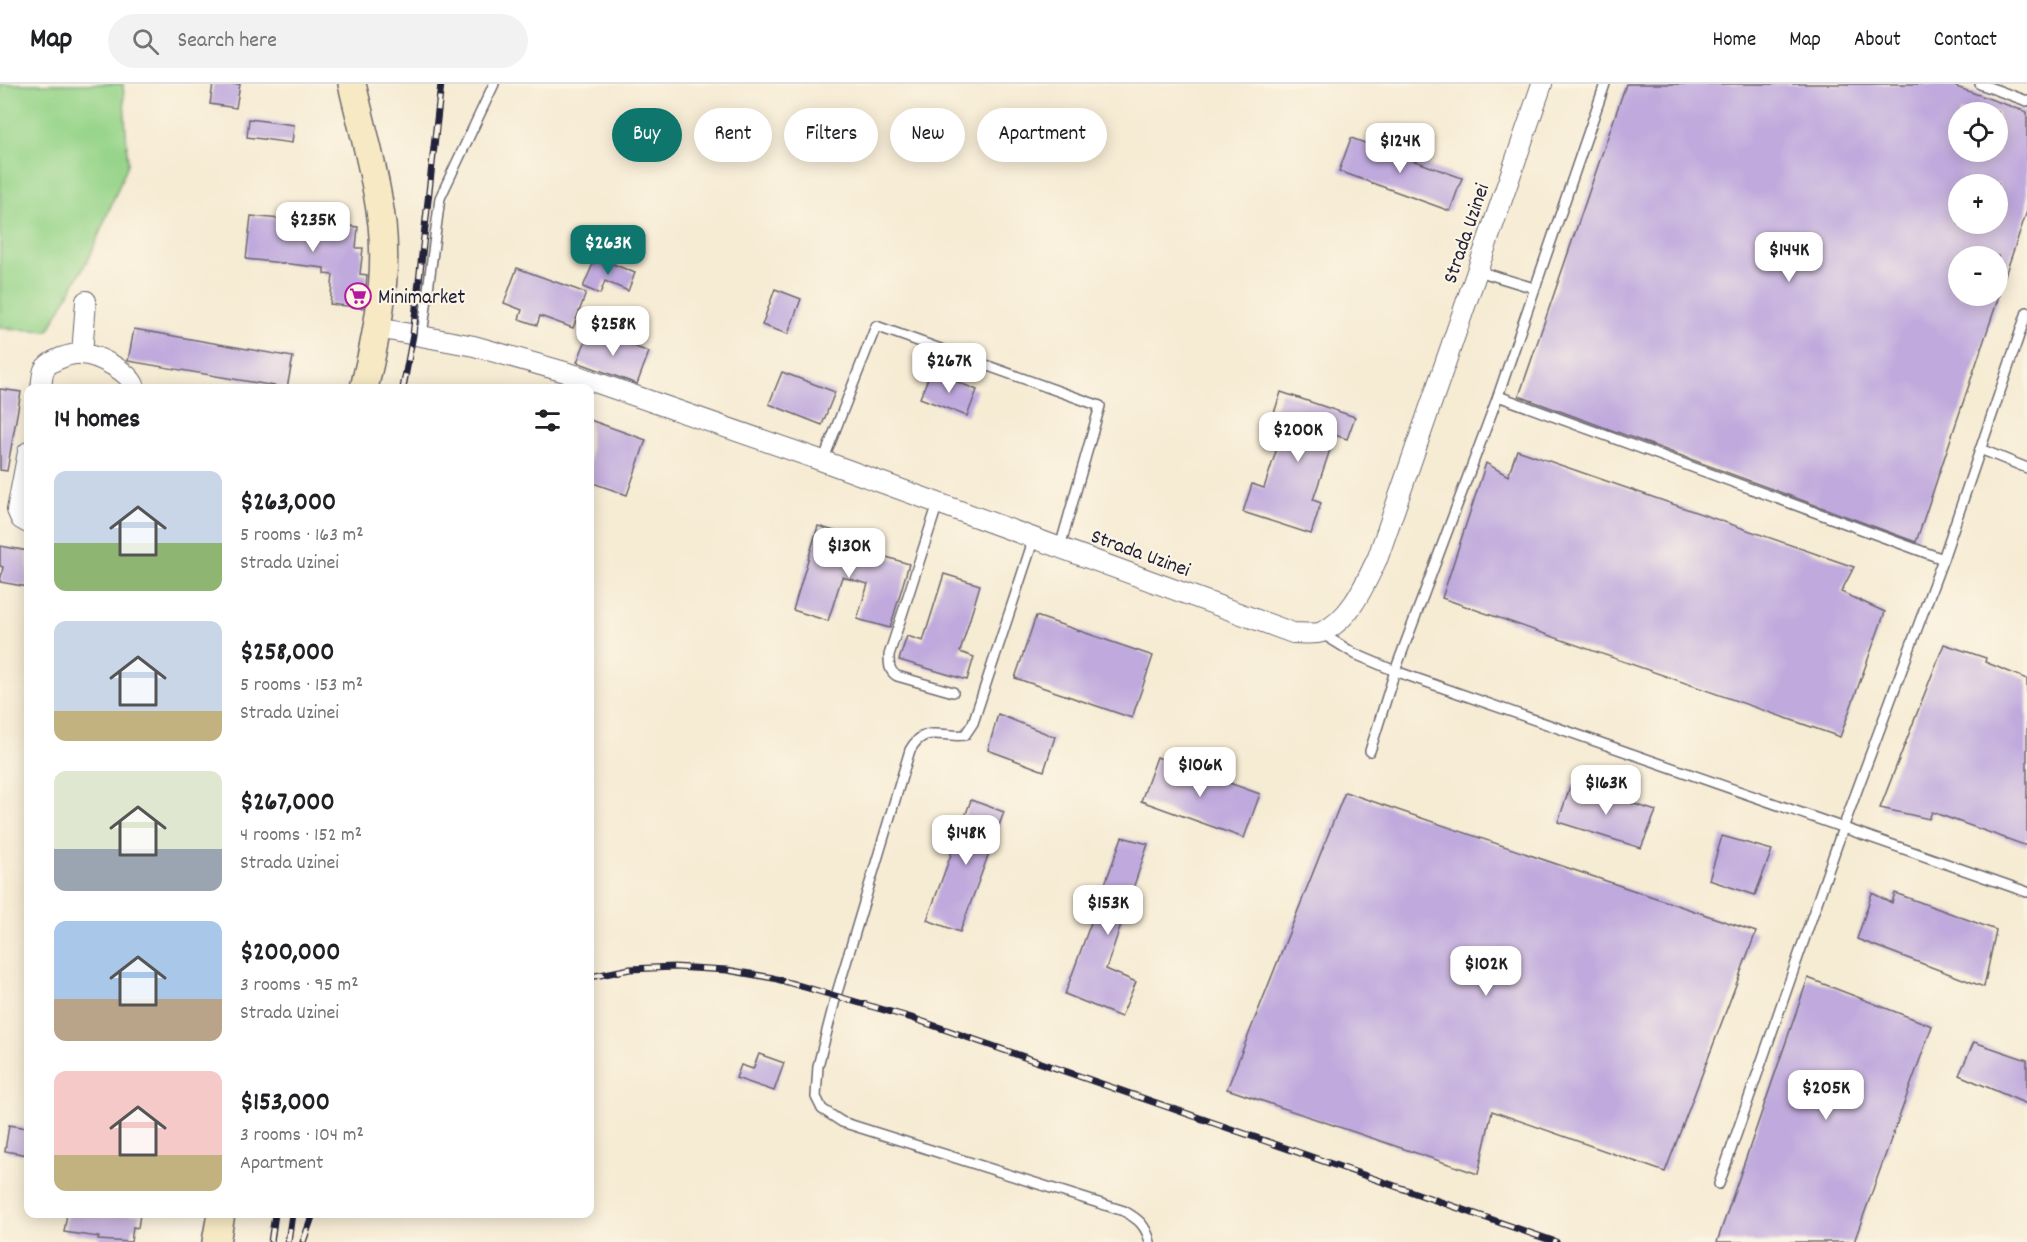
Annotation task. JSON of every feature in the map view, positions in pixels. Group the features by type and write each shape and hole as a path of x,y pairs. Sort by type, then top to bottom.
{"main road":[{"path":"352,84 382,226 383,258 378,328 365,384"},
{"path":"216,1242 219,1218"}],"street":[{"name":"Strada Uzinei","path":"378,328 474,346 572,374 824,461 1293,633 1321,633 1344,616 1362,589 1378,557 1542,84"},
{"path":"82,354 86,301"},
{"path":"42,384 44,370 54,361 82,354 109,363 128,375 133,384"},
{"path":"24,473 17,510 24,521"}],"lane":[{"path":"422,336 440,198 494,84"},
{"path":"1370,751 1395,670 1498,396 1605,84"},
{"path":"1980,84 2027,101"},
{"path":"1478,271 1534,288"},
{"path":"1719,1184 1843,828 1943,559 2027,312"},
{"path":"824,461 876,326 1100,406 1060,547"},
{"path":"1498,396 1943,559"},
{"path":"1980,449 2027,468"},
{"path":"938,503 888,655 891,672 897,676 953,692"},
{"path":"1034,538 973,723 965,735 929,733 916,738 910,750 836,996 818,1066 816,1097 822,1109 842,1122 1124,1211 1138,1219 1147,1229 1150,1242"},
{"path":"1321,633 1355,654 1395,670 2027,892"}],"green space":[{"path":"0,84 123,84 128,164 91,254 48,331 0,328"}],"building":[{"path":"213,84 240,84 236,108 210,104"},
{"path":"1626,84 1948,84 1999,102 1948,102 1948,162 2008,162 2008,105 2027,112 2027,211 2008,267 2008,246 1948,246 1948,306 1996,306 1916,542 1519,396"},
{"path":"249,119 294,125 292,143 247,137"},
{"path":"1351,138 1462,178 1450,211 1339,171"},
{"path":"251,216 358,227 356,248 363,248 360,274 367,275 364,308 330,304 333,275 324,274 324,268 246,259"},
{"path":"596,257 635,273 628,291 605,281 600,294 583,287"},
{"path":"517,268 586,293 573,328 540,316 537,325 519,319 522,310 504,303"},
{"path":"775,289 801,299 788,334 762,325"},
{"path":"134,329 293,357 288,384 263,384 128,361"},
{"path":"590,330 649,352 637,384 577,362"},
{"path":"931,371 977,390 967,416 920,398"},
{"path":"782,372 835,392 822,425 769,404"},
{"path":"0,389 21,392 7,471 0,470"},
{"path":"1281,392 1355,417 1347,439 1335,435 1313,500 1321,503 1311,534 1243,512 1252,484 1264,488 1285,424 1272,419"},
{"path":"594,421 646,440 627,495 594,483"},
{"path":"1517,450 1854,567 1841,592 1885,612 1840,737 1442,598 1486,463 1508,476"},
{"path":"818,526 854,537 851,546 909,564 890,628 857,619 868,584 842,577 828,621 793,610"},
{"path":"0,546 24,550 24,586 0,582 3,567 0,566"},
{"path":"944,574 980,585 960,652 974,657 967,680 899,660 907,636 923,641"},
{"path":"1036,616 1153,656 1132,718 1015,678"},
{"path":"1944,644 1986,658 1985,662 2027,679 2027,846 1932,812 1929,819 1880,808"},
{"path":"998,714 1055,737 1044,771 988,750"},
{"path":"1157,757 1260,794 1244,838 1141,801"},
{"path":"1571,784 1656,811 1641,848 1558,822"},
{"path":"1345,792 1756,932 1665,1172 1492,1111 1478,1174 1227,1089"},
{"path":"971,800 1004,812 960,932 927,920"},
{"path":"1722,836 1772,850 1755,895 1709,880"},
{"path":"1122,837 1148,844 1106,969 1136,982 1121,1017 1065,994"},
{"path":"1872,893 1892,903 1895,893 1996,930 1984,987 1857,939"},
{"path":"1808,978 1932,1026 1854,1242 1717,1242"},
{"path":"1974,1042 2027,1060 2027,1104 1959,1075"},
{"path":"759,1054 784,1063 774,1091 736,1078 741,1065 753,1069"},
{"path":"9,1125 24,1127 24,1154 5,1151"},
{"path":"66,1218 139,1218 138,1228 133,1227 131,1242 98,1240 99,1237 64,1232"}],"railway":[{"path":"404,384 413,335 441,84"},
{"path":"594,976 630,969 674,967 727,970 773,978 912,1018 1556,1242"},
{"path":"271,1242 274,1218"},
{"path":"288,1242 291,1218"},
{"path":"303,1242 312,1218"}],"place":[{"name":"Minimarket","path":"358,296"}]}
